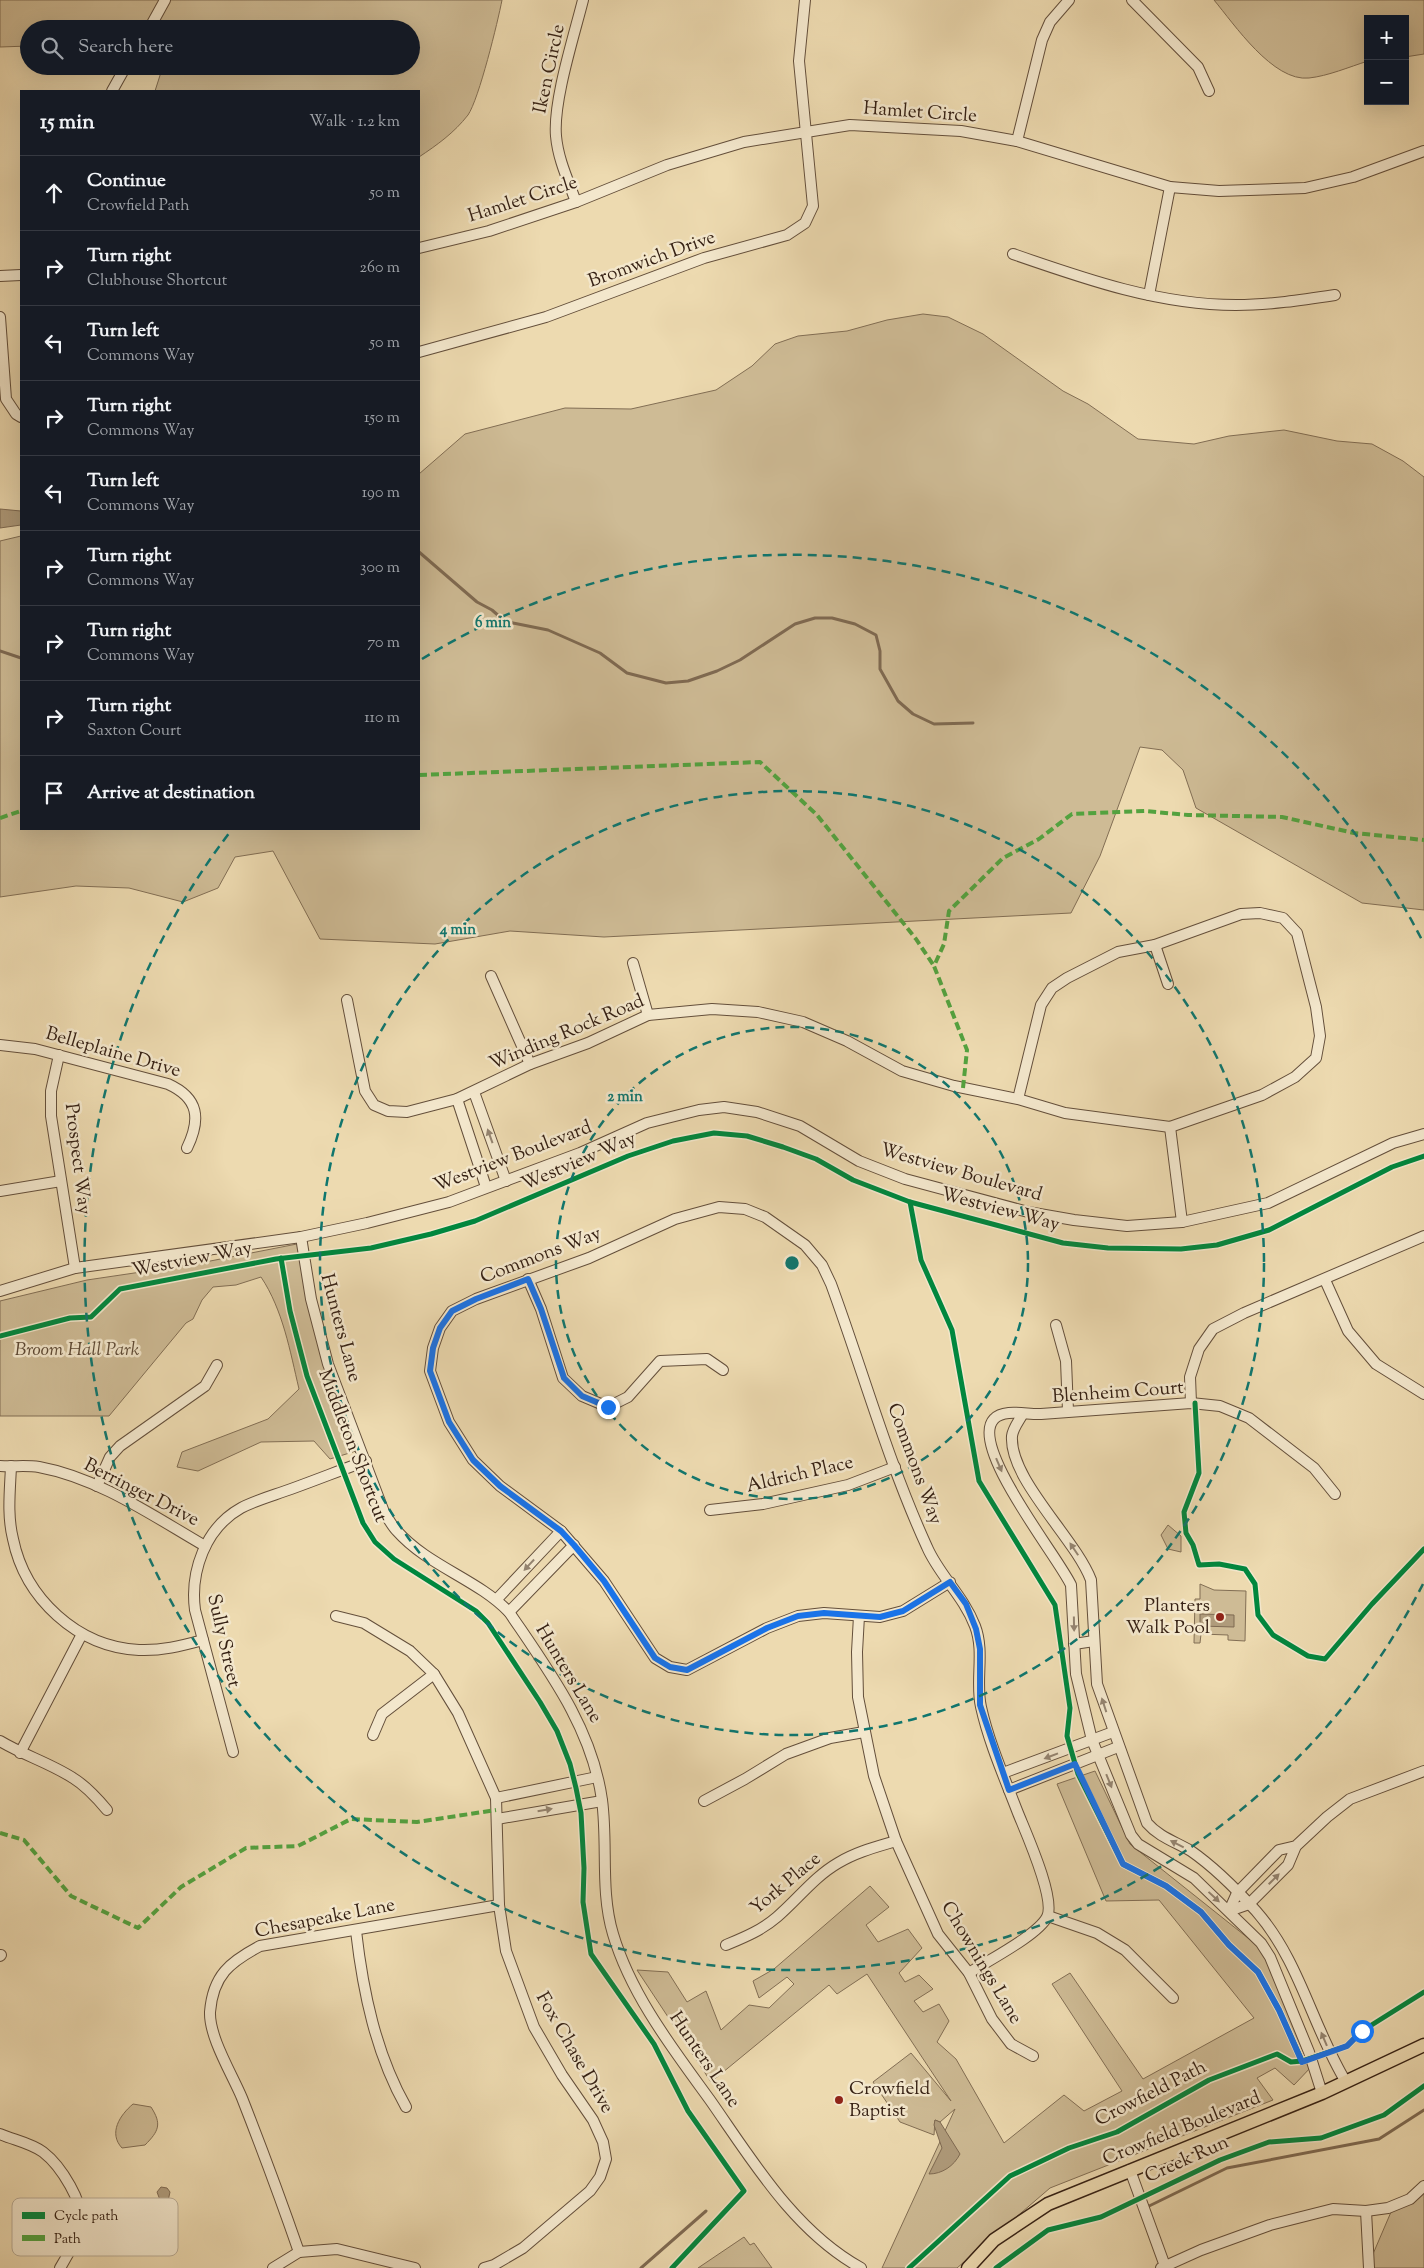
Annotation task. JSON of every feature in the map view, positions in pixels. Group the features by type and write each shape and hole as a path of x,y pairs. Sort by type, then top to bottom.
{"main road":[{"name":"Crowfield Boulevard","path":"968,2268 994,2240 1048,2204 1322,2094 1424,2045"}],"street":[{"path":"153,20 165,0"},
{"name":"Iken Circle","path":"576,202 561,162 556,135 557,108 583,0"},
{"path":"805,0 799,61 807,131"},
{"path":"1017,141 1042,40 1050,22 1069,0"},
{"path":"1132,0 1198,67 1209,91"},
{"path":"113,90 121,75"},
{"name":"Hamlet Circle","path":"420,248 490,231 576,202 667,165 744,142 850,125 909,126 961,131 1017,141 1170,187 1219,191 1305,188 1353,177 1424,151"},
{"name":"Bromwich Drive","path":"420,352 546,317 704,258 787,235 804,222 813,206 807,131"},
{"path":"1149,295 1170,187"},
{"path":"1013,254 1084,279 1149,295 1193,302 1236,305 1284,302 1335,295"},
{"path":"0,276 20,275"},
{"path":"0,317 6,399 16,414 20,416"},
{"name":"Winding Rock Road","path":"348,1000 365,1091 374,1105 388,1111 407,1112 457,1099 530,1064 588,1043 648,1015 712,1009 758,1012 803,1022 848,1040 902,1071 954,1086 1018,1099 1065,1113 1170,1127 1262,1095 1295,1077 1316,1058 1320,1036 1316,1007 1297,933 1283,918 1260,913 1241,914 1155,944 1118,952 1052,988 1041,1005 1018,1099"},
{"path":"1155,944 1168,984"},
{"path":"633,963 648,1015"},
{"path":"491,976 530,1064"},
{"name":"Belleplaine Drive","path":"0,1045 35,1048 168,1084 184,1091 192,1102 195,1112 195,1133 188,1148"},
{"name":"Prospect Way","path":"59,1055 52,1091 51,1116 75,1268"},
{"name":"Winding Rock Road","path":"474,1092 506,1181"},
{"path":"457,1099 486,1187"},
{"name":"Westview Boulevard","path":"0,1291 75,1268 301,1237 367,1223 449,1202 580,1153 647,1123 700,1110 724,1107 757,1112 800,1126 858,1161 905,1179 1028,1212 1074,1220 1128,1226 1182,1222 1268,1203 1393,1143 1424,1134"},
{"path":"1170,1127 1182,1222"},
{"path":"0,1191 61,1181"},
{"name":"Commons Way","path":"950,1582 903,1611 880,1617 824,1613 798,1616 767,1628 687,1670 670,1667 655,1658 604,1581 561,1531 500,1486 473,1460 449,1422 430,1371 433,1348 440,1328 452,1311 476,1299 589,1258 675,1219 719,1207 744,1209 765,1217 805,1245 822,1265 832,1284 895,1467 928,1550 966,1604 976,1629 980,1649 980,1705 1009,1790 1043,1876 1048,1901 1048,1916"},
{"path":"1191,1402 1190,1378 1199,1349 1213,1329 1244,1313 1325,1280 1424,1236"},
{"name":"Hunters Lane","path":"301,1237 311,1299 328,1364 384,1512 396,1531 415,1548 497,1599 510,1612 578,1720 592,1752 602,1801 606,1856 604,1890 613,1934 632,1980 667,2040 761,2172 788,2206 819,2237 861,2268"},
{"path":"528,1279 541,1309 564,1378 582,1396 608,1407 628,1397 660,1361 707,1359 723,1370"},
{"path":"1325,1280 1348,1331 1376,1364 1424,1394"},
{"path":"1056,1325 1066,1361 1068,1411"},
{"path":"97,1486 110,1458 120,1446 205,1386 217,1365"},
{"name":"Blenheim Court","path":"1073,1601 1071,1584 1066,1574 1028,1520 1010,1490 989,1434 994,1418 1011,1412 1022,1415 1191,1402 1220,1406 1249,1418 1314,1468 1335,1494"},
{"path":"1022,1415 1012,1437 1023,1474 1086,1569 1091,1580 1097,1684 1141,1810 1152,1830 1206,1863 1248,1904 1273,1932 1294,1967 1332,2058 1346,2082"},
{"name":"Sully Street","path":"233,1752 203,1640 193,1592 198,1565 205,1546 229,1516 241,1508 366,1461"},
{"name":"Berringer Drive","path":"0,1466 36,1467 66,1474 97,1486 205,1546"},
{"path":"11,1466 9,1509 13,1539 21,1565 30,1584 38,1595 65,1622 82,1634 107,1644 138,1650 172,1648 203,1640"},
{"name":"Aldrich Place","path":"710,1510 763,1504 848,1485 895,1467"},
{"path":"497,1599 561,1531"},
{"path":"510,1612 574,1545"},
{"path":"1092,1600 1073,1601 1076,1674 1092,1740 1123,1818 1138,1844 1194,1878 1261,1942 1270,1957 1309,2052 1322,2094"},
{"path":"336,1616 364,1623 410,1651 434,1674 458,1713 496,1798 597,1777"},
{"name":"Chownings Lane","path":"859,1616 857,1652 858,1697 874,1776 896,1841 938,1934 969,1973 992,2019 1011,2044 1032,2056"},
{"path":"20,1753 82,1634"},
{"path":"1074,1644 1094,1641"},
{"path":"373,1735 382,1714 434,1674"},
{"path":"704,1801 786,1754 830,1738 864,1732"},
{"path":"1003,1773 1113,1732"},
{"path":"0,1741 20,1753 73,1778 95,1796 107,1810"},
{"path":"1009,1790 1118,1747"},
{"path":"1230,1911 1248,1904 1288,1865 1296,1846 1327,1816 1350,1799 1424,1771"},
{"name":"Fox Chase Drive","path":"484,2268 494,2265 523,2248 590,2191 600,2177 606,2159 603,2142 593,2120 562,2075 534,2027 506,1951 498,1906 496,1798"},
{"path":"497,1818 602,1801"},
{"name":"York Place","path":"726,1945 754,1934 777,1917 807,1886 837,1864 859,1852 896,1841"},
{"path":"1230,1911 1237,1893 1279,1850 1296,1846"},
{"name":"Chesapeake Lane","path":"299,2252 272,2172 216,2039 210,2013 220,1975 246,1953 260,1946 498,1906"},
{"path":"969,1973 1038,1928 1048,1916 1097,1933 1125,1950 1173,1998"},
{"path":"356,1931 362,1980 372,2023 394,2086 406,2108"},
{"path":"0,2134 42,2151 56,2165 68,2182 76,2198"},
{"path":"1130,2170 1163,2267 1201,2250 1270,2225 1333,2209 1366,2211 1388,2208 1410,2199 1424,2186"},
{"path":"1366,2211 1369,2268"},
{"path":"273,2268 299,2252 337,2249 415,2268"},
{"path":"60,2268 67,2256"}],"green space":[{"path":"0,0 502,0 483,77 468,115 451,133 420,156 420,90 155,90 160,75 420,75 420,20 20,20 20,46 0,47"},
{"path":"1214,0 1424,0 1424,54 1409,56 1409,15 1364,15 1364,62 1309,78 1295,77 1282,71 1268,61 1243,36"},
{"path":"923,314 948,317 983,334 1063,391 1088,404 1138,439 1194,444 1229,436 1284,430 1337,441 1372,444 1403,461 1424,477 1424,910 1362,903 1196,808 1183,770 1162,750 1140,747 1100,856 1071,913 604,937 510,931 435,944 320,939 273,851 235,857 218,888 183,902 129,888 76,886 0,897 0,541 20,536 20,830 420,830 420,473 465,434 565,408 631,409 716,390 752,366 775,344 798,336 847,331 887,320"},
{"name":"Broom Hall Park","path":"302,1243 304,1287 330,1389 356,1451 330,1459 314,1441 261,1442 198,1471 177,1467 182,1452 268,1419 299,1389 280,1317 269,1290 261,1277 236,1285 213,1287 202,1300 193,1319 186,1323 109,1416 0,1416 0,1301 87,1280 195,1264"},
{"path":"1168,1525 1181,1536 1181,1552 1168,1549 1161,1535"},
{"name":"Planters Walk Pool","path":"1200,1584 1214,1590 1246,1591 1245,1641 1228,1640 1228,1635 1201,1634 1200,1643 1194,1643 1195,1599 1200,1599"},
{"path":"1095,1771 1130,1844 1263,1950 1312,2066 1294,2085 1275,2068 1257,2078 1273,2100 1050,2188 957,2268 882,2268 955,2109 940,2122 935,2120 934,2135 900,2122 873,2082 911,2053 951,2101 867,1974 837,1994 829,1985 711,2082 637,1970 668,1972 687,2002 706,1991 721,2030 749,2005 769,2008 794,1984 787,1977 759,1998 753,1981 774,1969 870,1886 889,1907 866,1925 878,1942 908,1929 922,1948 899,1973 905,1982 919,1975 933,1989 914,2001 923,2012 939,2004 949,2021 937,2042 956,2059 1004,2143 1064,2095 1084,2111 1122,2091 1052,1984 1070,1973 1143,2079 1254,2018 1159,1900 1106,1901 1057,1784"},
{"path":"133,2104 151,2107 157,2118 156,2131 145,2145 122,2148 116,2136 117,2124"},
{"path":"1424,2180 1424,2268 1367,2268 1391,2212"},
{"path":"744,2237 750,2245 754,2243 772,2268 698,2268"}],"shaded area":[{"path":"0,509 20,511 20,525 0,528"},
{"path":"1200,1614 1234,1615 1234,1627 1200,1626"},
{"path":"935,2120 940,2122 960,2154 947,2168 938,2173 929,2174 942,2148 934,2125"},
{"path":"161,2187 167,2188 170,2192 169,2198 159,2198 157,2192"}],"waterway":[{"path":"420,553 477,602 500,617 513,623 548,630 600,653 627,673 666,683 688,681 717,671 740,660 795,624 815,618 832,618 855,624 876,635 880,651 880,669 898,701 913,714 934,724 973,723"},
{"path":"0,651 20,658"},
{"path":"1145,2208 1227,2168 1379,2139 1424,2110"},
{"path":"641,2268 706,2211"}],"marked path":[{"path":"420,775 760,762 817,815 916,939 934,966"},
{"path":"0,818 20,811"},
{"path":"963,1088 967,1050 934,966 944,944 949,911 1003,858 1039,839 1072,814 1145,811 1188,815 1282,817 1354,833 1424,840"},
{"path":"0,1833 24,1840 71,1896 138,1928 181,1887 246,1848 298,1846 351,1819 417,1822 496,1810"}],"cycle path":[{"name":"Westview Way","path":"0,1336 70,1318 91,1317 120,1289 276,1259 371,1248 431,1234 475,1221 628,1156 673,1141 714,1133 747,1136 783,1147 816,1159 853,1180 910,1202 1063,1243 1108,1248 1181,1249 1217,1245 1269,1230 1392,1167 1424,1156"},
{"path":"910,1202 921,1260 952,1330 979,1481 1055,1605 1070,1708 1067,1736 1078,1774 1123,1864 1166,1886 1201,1912 1229,1945 1258,1972 1279,2010 1302,2061"},
{"name":"Middleton Shortcut","path":"281,1258 290,1311 307,1376 363,1523 375,1542 394,1559 476,1611 488,1623 557,1731 570,1764 581,1813 584,1868 583,1902 591,1954 654,2044 688,2111 744,2191 672,2268"},
{"path":"1195,1403 1199,1473 1184,1512 1186,1533 1193,1545 1199,1565 1219,1564 1245,1569 1255,1584 1258,1615 1273,1635 1308,1656 1325,1659 1372,1604 1424,1549"},
{"name":"Crowfield Path","path":"909,2268 1010,2176 1069,2148 1117,2132 1209,2080 1277,2054 1291,2062 1302,2061 1347,2046 1362,2031 1424,1992"},
{"name":"Creek Run","path":"996,2268 1048,2230 1101,2217 1220,2160 1269,2142 1321,2138 1384,2115 1424,2086"}],"place":[{"name":"Planters Walk Pool","path":"1220,1617"},
{"name":"Crowfield Baptist","path":"839,2100"}],"route":[{"path":"608,1407 582,1396 564,1378 541,1309 528,1279 476,1299 452,1311 440,1328 433,1348 430,1371 449,1422 473,1460 500,1486 561,1531 574,1545 604,1581 655,1658 670,1667 687,1670 767,1628 798,1616 824,1613 880,1617 903,1611 950,1582 966,1604 976,1629 980,1649 980,1705 1009,1790 1075,1764 1078,1774 1123,1864 1166,1886 1201,1912 1229,1945 1258,1972 1279,2010 1302,2062 1347,2046 1362,2031"}]}
